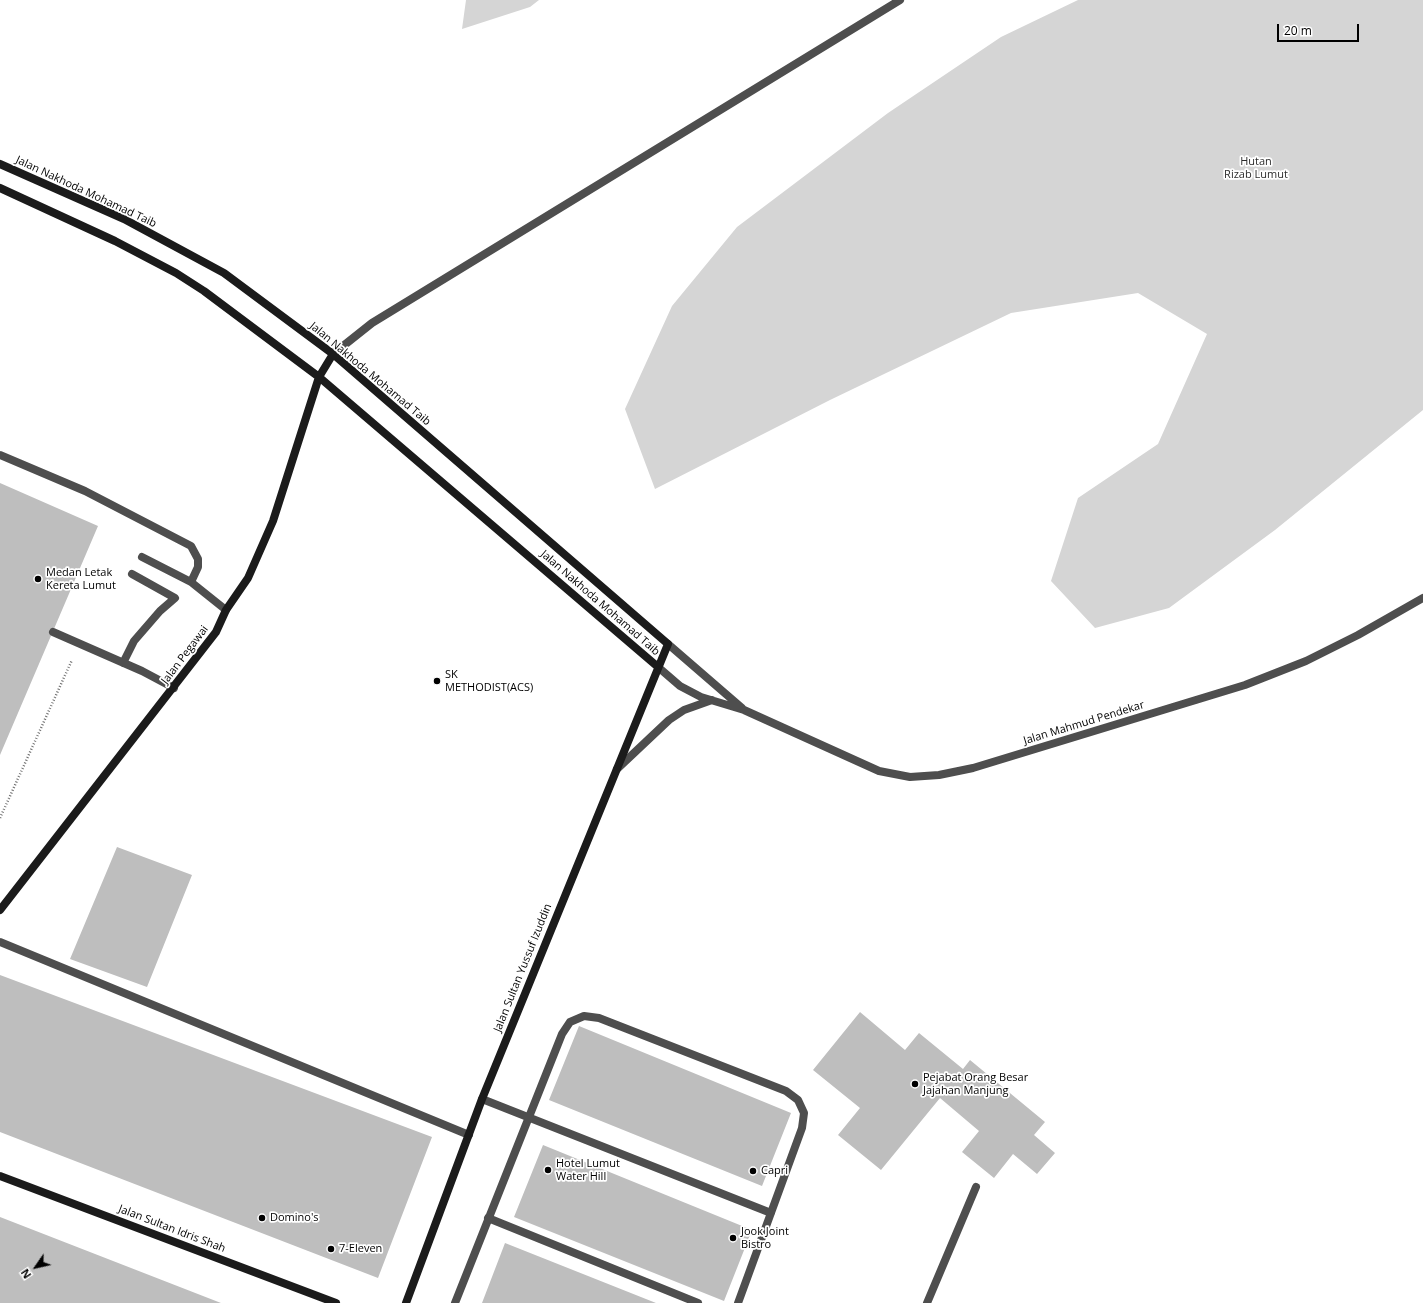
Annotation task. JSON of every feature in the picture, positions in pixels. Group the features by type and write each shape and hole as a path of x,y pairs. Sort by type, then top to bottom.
{"street":[{"path":"333,354 372,323 900,0"},
{"name":"Jalan Nakhoda Mohamad Taib","path":"0,164 124,219 224,273 333,354 668,644"},
{"name":"Jalan Nakhoda Mohamad Taib","path":"0,188 115,241 176,273 204,291 319,378 658,667"},
{"name":"Jalan Pegawai","path":"0,910 216,632 226,610 248,578 273,521 319,378 333,354"},
{"path":"0,455 85,491 191,546 198,559 198,567 191,582"},
{"path":"142,556 191,582 226,610"},
{"path":"123,663 134,642 160,611 175,598 132,574"},
{"name":"Jalan Mahmud Pendekar","path":"658,667 680,686 701,697 744,710 879,771 910,777 939,775 973,768 1245,685 1306,661 1358,635 1423,598"},
{"path":"53,632 123,663 174,688"},
{"name":"Jalan Sultan Yussuf Izuddin","path":"406,1303 482,1099 614,772 668,644"},
{"name":"Jalan Mahmud Pendekar","path":"668,644 744,710"},
{"path":"614,772 640,745 669,720 684,710 712,700"},
{"path":"0,942 469,1135"},
{"path":"455,1303 562,1034 570,1022 584,1016 599,1018 786,1091 798,1100 804,1114 802,1128 738,1303"},
{"path":"482,1099 771,1213"},
{"name":"Jalan Sultan Idris Shah","path":"0,1176 336,1303"},
{"path":"927,1303 976,1187"},
{"path":"488,1218 698,1303"}],"path":[{"path":"0,818 80,644"}],"green space":[{"path":"466,0 539,0 530,7 462,29"},
{"name":"Hutan Rizab Lumut","path":"1078,0 1423,0 1423,410 1275,530 1169,608 1095,628 1051,581 1078,498 1158,444 1207,334 1138,293 1011,313 830,400 655,489 625,409 672,306 737,227 888,113 1001,37"}],"building":[{"name":"Medan Letak Kereta Lumut","path":"0,483 98,526 0,755"},
{"path":"117,847 192,875 147,987 70,959"},
{"path":"0,975 432,1137 378,1278 0,1132"},
{"name":"Pejabat Orang Besar Jajahan Manjung","path":"860,1012 905,1050 919,1033 963,1069 970,1060 1045,1122 1034,1135 1055,1153 1037,1174 1013,1154 994,1178 962,1152 979,1131 940,1098 881,1170 838,1135 860,1108 813,1070"},
{"path":"579,1026 791,1113 762,1186 549,1100"},
{"path":"543,1145 752,1230 724,1301 514,1217"},
{"path":"0,1217 221,1303 0,1303"},
{"path":"505,1243 656,1303 482,1303"}],"place":[{"name":"Medan Letak Kereta Lumut","path":"38,579"},
{"name":"SK METHODIST(ACS)","path":"437,681"},
{"name":"Pejabat Orang Besar Jajahan Manjung","path":"915,1084"},
{"name":"Hotel Lumut Water Hill","path":"548,1170"},
{"name":"Capri","path":"753,1171"},
{"name":"Domino's","path":"262,1218"},
{"name":"Jook Joint Bistro","path":"733,1238"},
{"name":"7-Eleven","path":"331,1249"}]}
